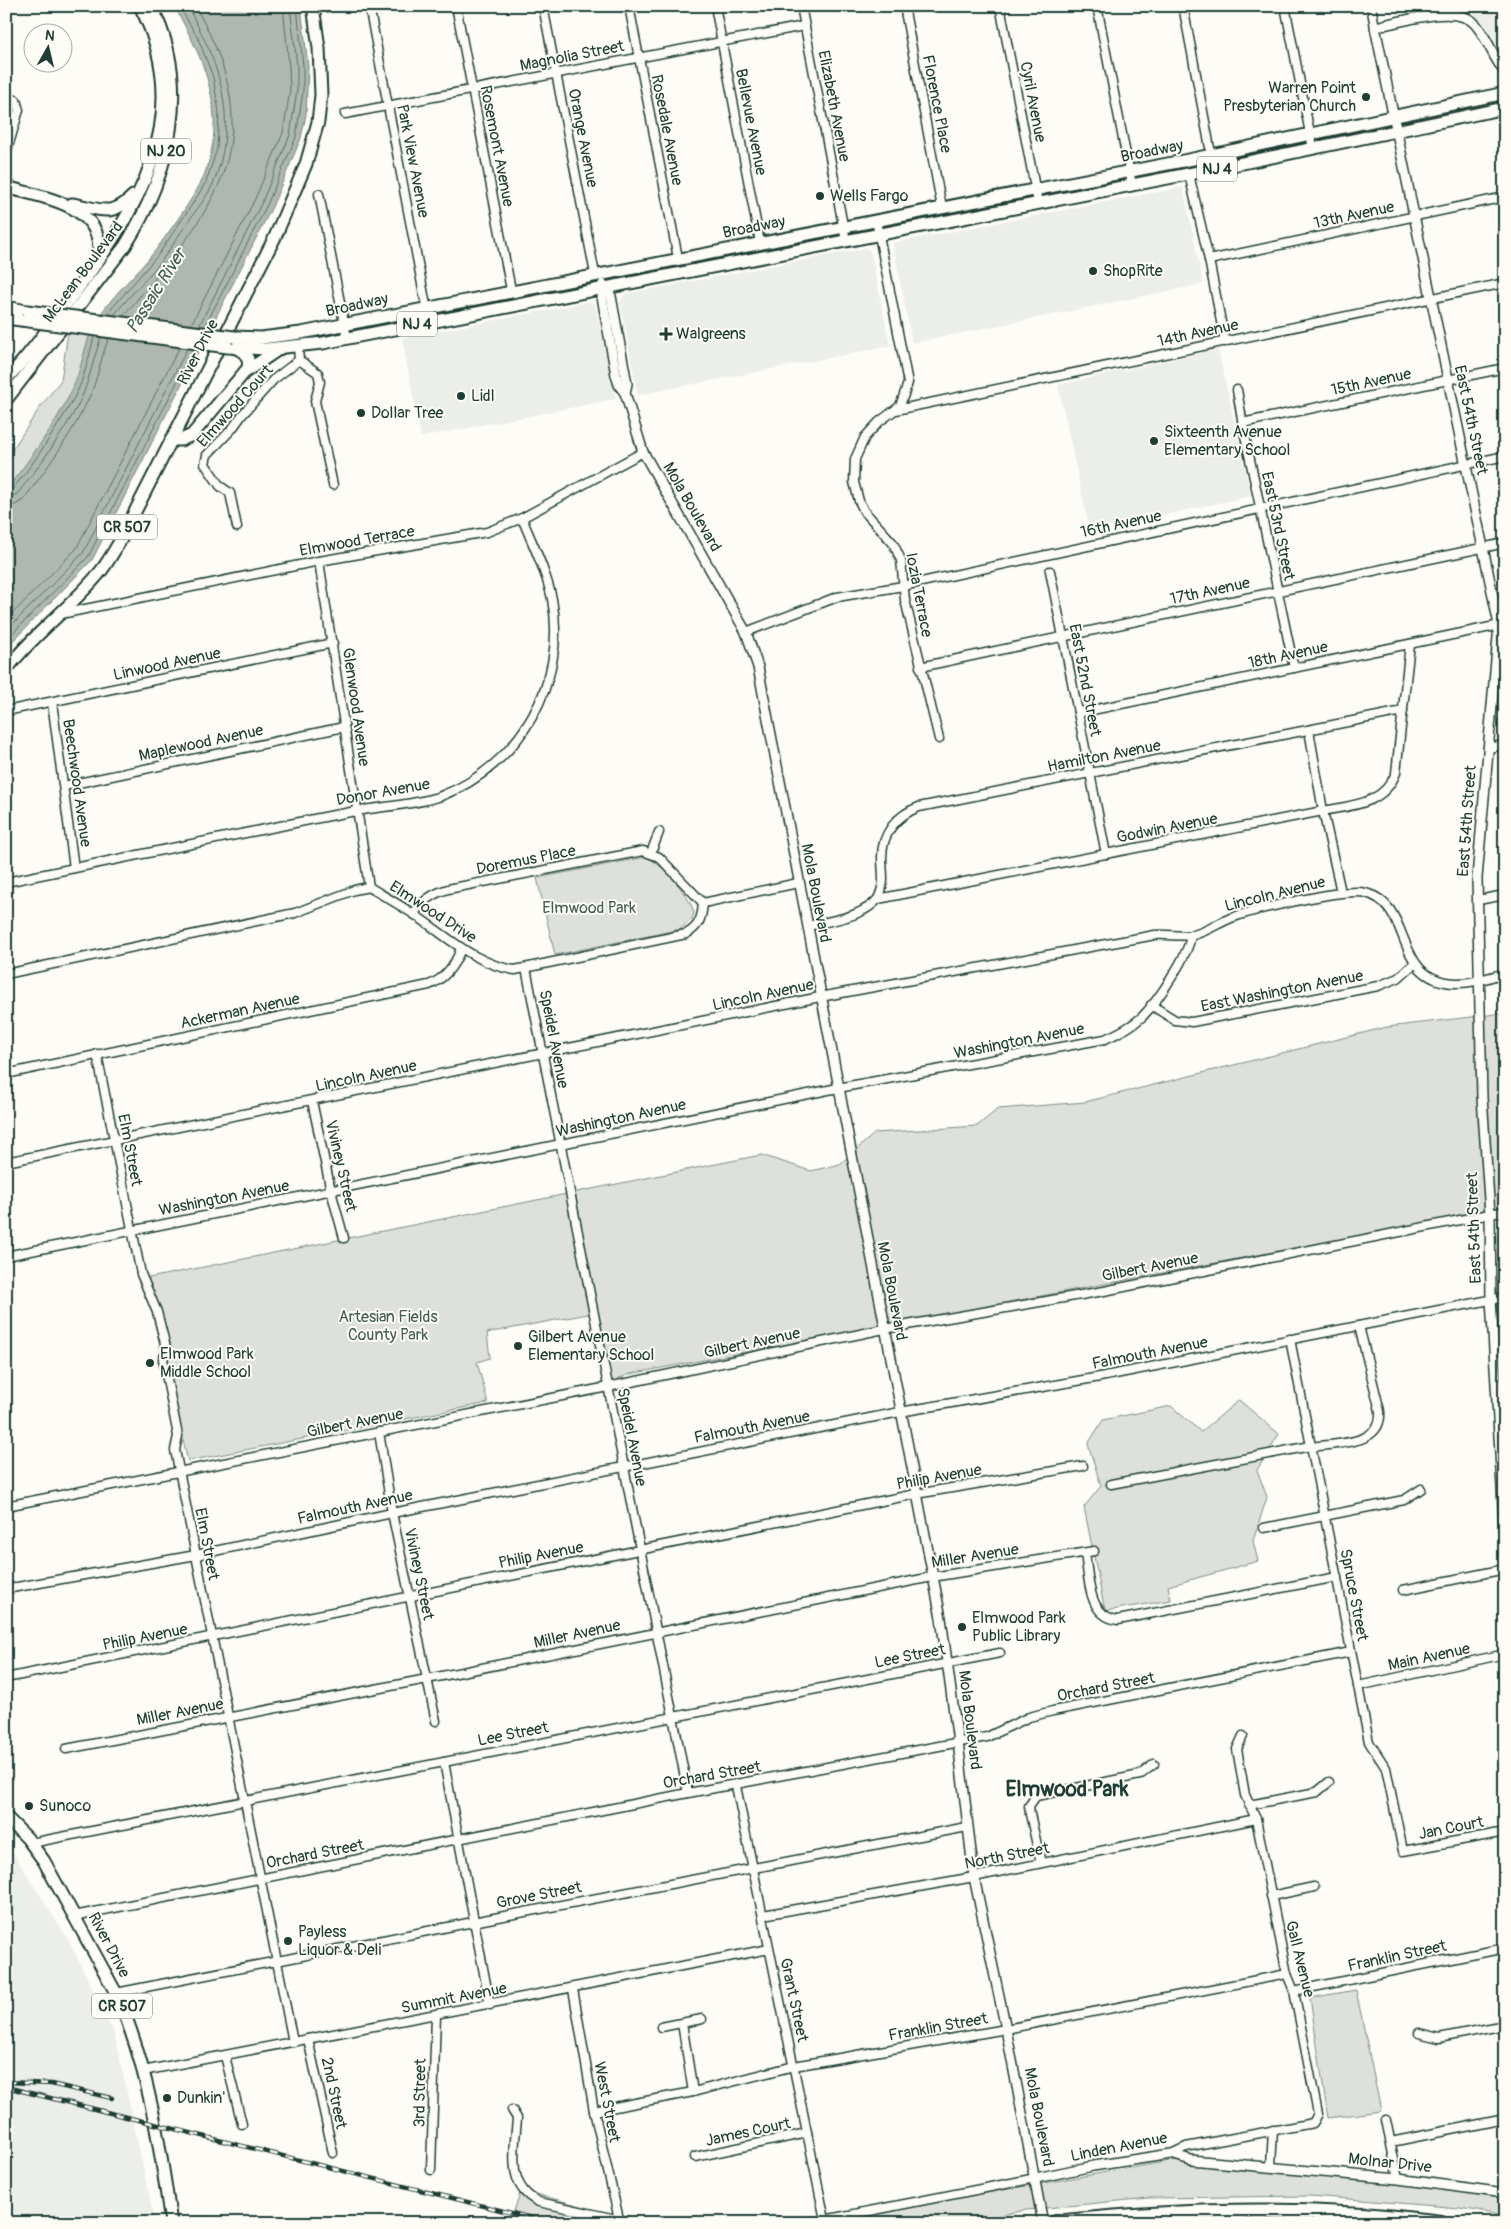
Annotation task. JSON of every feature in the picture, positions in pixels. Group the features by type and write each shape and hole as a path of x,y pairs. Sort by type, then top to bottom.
{"highway":[{"path":"1056,2223 1144,2214 1260,2211 1347,2214 1441,2223"}],"main road":[{"name":"McLean Boulevard","path":"6,379 42,336 97,262 145,181 160,137 163,90 158,52 140,6"},
{"name":"McLean Boulevard","path":"6,400 122,251 140,221 156,184 170,131 173,90 167,50 151,6"},
{"name":"River Drive","path":"6,670 19,653 102,570 120,541 275,237 311,150 318,122 321,95 320,48 313,6"},
{"name":"Broadway","path":"231,342 283,336 511,290 1129,172 1505,93"},
{"name":"Broadway","path":"24,315 231,342 284,348 298,347 1214,170 1505,108"},
{"path":"6,187 60,203 101,211 115,209 127,202 145,181"},
{"path":"60,203 86,217 95,226 99,244 97,262"},
{"path":"6,307 24,315"},
{"path":"6,319 24,315"},
{"path":"231,342 245,353 249,363 245,372"},
{"path":"171,440 181,440 192,435 245,372 266,356 284,348"},
{"name":"River Drive","path":"6,1817 31,1843 116,1993 130,2026 143,2071 171,2223"}],"street":[{"name":"Park View Avenue","path":"369,6 429,321"},
{"name":"Rosemont Avenue","path":"456,6 511,290"},
{"name":"Orange Avenue","path":"544,6 595,274"},
{"name":"Rosedale Avenue","path":"629,6 678,258"},
{"name":"Bellevue Avenue","path":"715,6 760,242"},
{"name":"Elizabeth Avenue","path":"801,6 846,240"},
{"name":"Florence Place","path":"904,6 942,208"},
{"name":"Cyril Avenue","path":"1000,6 1038,203"},
{"path":"1097,6 1132,186"},
{"path":"1183,6 1214,170"},
{"path":"1285,6 1313,149"},
{"path":"1371,6 1375,27 1459,10 1475,24 1505,72"},
{"name":"Magnolia Street","path":"345,114 804,26"},
{"name":"East 54th Street","path":"1375,27 1392,117 1415,216 1465,464 1502,625 1488,748 1477,878 1482,1096 1490,1214 1491,1300 1501,1415 1505,1539"},
{"path":"6,96 13,98 18,104 19,114 6,154"},
{"path":"1190,174 1210,260 1225,342"},
{"path":"320,194 347,338"},
{"name":"13th Avenue","path":"1210,260 1505,197"},
{"name":"Iozia Terrace","path":"876,220 908,382 904,400 896,410 880,420 865,437 856,459 854,482 864,511 871,521 887,535 898,551 903,586 920,667 939,739"},
{"path":"595,274 605,287"},
{"name":"14th Avenue","path":"896,410 1505,283"},
{"name":"Mola Boulevard","path":"605,287 602,297 619,386 625,393 643,452 746,632 758,668 948,1663 974,1877 1036,2178 1043,2223"},
{"path":"298,347 299,360 318,373 320,382 315,401 333,485"},
{"name":"Elmwood Court","path":"237,527 230,493 220,486 205,464 207,454 232,429 273,380 299,360"},
{"name":"15th Avenue","path":"1242,423 1505,368"},
{"name":"East 53rd Street","path":"1237,390 1242,423 1294,668"},
{"name":"Elmwood Terrace","path":"59,614 319,561 487,532 522,518 643,452"},
{"name":"16th Avenue","path":"746,632 837,597 903,586 1505,456"},
{"name":"Donor Avenue","path":"6,882 357,811 424,801 455,790 486,770 500,758 522,733 532,718 548,678 555,633 552,599 548,582 522,518"},
{"name":"17th Avenue","path":"920,667 1505,543"},
{"name":"Glenwood Avenue","path":"319,561 369,887"},
{"name":"East 52nd Street","path":"1050,571 1106,854"},
{"name":"18th Avenue","path":"1078,713 1502,625"},
{"name":"Linwood Avenue","path":"6,711 333,643"},
{"name":"Godwin Avenue","path":"808,926 866,910 878,899 1368,802 1375,799 1388,788 1396,773 1410,644"},
{"name":"Beechwood Avenue","path":"52,702 74,868"},
{"name":"Hamilton Avenue","path":"878,899 884,882 882,860 884,841 894,822 910,810 918,807 1403,711"},
{"name":"Maplewood Avenue","path":"64,786 344,727"},
{"path":"1309,730 1323,811 1341,892"},
{"path":"1488,748 1505,745"},
{"path":"659,832 651,853 659,857 703,903 798,883"},
{"name":"Doremus Place","path":"414,914 426,898 434,893 448,889 643,851 651,853"},
{"name":"Elmwood Drive","path":"6,974 295,914 354,890 369,887 414,914 461,948 493,966 515,970 686,934 694,930 702,917 703,903"},
{"name":"Lincoln Avenue","path":"6,1162 820,997 1155,935 1191,935 1204,932 1234,917 1341,892 1367,893 1383,902 1394,916 1408,953 1415,963 1428,974 1447,982 1467,983 1505,973"},
{"path":"1478,900 1505,895"},
{"name":"Washington Avenue","path":"6,1256 332,1192 838,1088 1105,1039 1131,1026 1151,1005 1186,954 1191,935"},
{"name":"Ackerman Avenue","path":"6,1074 429,985 439,982 446,974 461,948"},
{"name":"East Washington Avenue","path":"1151,1005 1175,1020 1192,1022 1378,986 1398,978 1415,963"},
{"name":"Speidel Avenue","path":"526,968 688,1793"},
{"name":"Elm Street","path":"97,1054 141,1274 157,1312 167,1351 163,1359 178,1436 175,1450 179,1472 275,1961 293,2042"},
{"name":"Viviney Street","path":"312,1101 344,1238"},
{"name":"Gilbert Avenue","path":"6,1506 608,1387 884,1329 1104,1290 1505,1211"},
{"name":"Falmouth Avenue","path":"6,1589 196,1555 624,1466 900,1412 1100,1377 1505,1297"},
{"path":"1111,1484 1311,1446 1365,1439 1376,1431 1379,1425 1380,1411 1358,1326"},
{"name":"Spruce Street","path":"1290,1339 1369,1742 1386,1768 1403,1851"},
{"name":"Viviney Street","path":"378,1432 392,1513 436,1721"},
{"name":"Philip Avenue","path":"6,1678 212,1638 916,1494 1083,1466"},
{"path":"1264,1528 1404,1500 1421,1489"},
{"name":"Miller Avenue","path":"66,1749 228,1716 427,1679 932,1576 1094,1551"},
{"path":"1085,1553 1095,1606 1104,1616 1118,1620 1337,1577"},
{"path":"1403,1590 1505,1569"},
{"name":"Orchard Street","path":"74,1916 688,1793 736,1786 987,1737 1029,1717 1053,1711 1352,1652"},
{"name":"Lee Street","path":"31,1843 1000,1653"},
{"name":"Main Avenue","path":"1358,1686 1505,1654"},
{"name":"Gall Avenue","path":"1243,1736 1237,1749 1245,1795 1256,1819 1287,1974 1294,1991 1318,2114 1316,2120"},
{"path":"444,1762 457,1840 490,2005"},
{"path":"1041,1863 1029,1806 1036,1796 1140,1775 1154,1764"},
{"path":"1249,1805 1317,1792 1329,1782"},
{"name":"Grant Street","path":"736,1786 824,2220"},
{"name":"North Street","path":"763,1916 974,1877 1256,1819"},
{"name":"Grove Street","path":"116,1993 967,1827"},
{"name":"Jan Court","path":"1403,1851 1505,1832"},
{"path":"1271,1896 1314,1887"},
{"name":"Franklin Street","path":"1294,1991 1505,1948"},
{"name":"Summit Avenue","path":"143,2071 436,2016 769,1949"},
{"name":"Franklin Street","path":"594,2111 693,2092 794,2066 1006,2029 1287,1974"},
{"name":"West Street","path":"573,1989 594,2111 619,2219"},
{"name":"3rd Street","path":"431,2170 436,2016"},
{"path":"661,2027 702,2019"},
{"path":"682,2023 693,2092"},
{"path":"1420,2033 1429,2037 1440,2038 1505,2025"},
{"name":"2nd Street","path":"308,2040 333,2153"},
{"path":"225,2056 242,2124"},
{"path":"512,2110 517,2118 516,2177 523,2192 538,2202 634,2223"},
{"path":"1390,2142 1505,2119"},
{"name":"Linden Avenue","path":"809,2223 1093,2166 1171,2154 1186,2148 1312,2123 1316,2120"},
{"path":"1386,2120 1398,2179"},
{"path":"1271,2166 1273,2130"},
{"name":"James Court","path":"695,2157 807,2133"},
{"name":"Molnar Drive","path":"1171,2154 1191,2160 1271,2166 1505,2192"}],"shaded area":[{"path":"1442,6 1505,6 1505,72 1475,24 1444,14"},
{"path":"1183,187 1203,284 912,343 893,243"},
{"path":"866,248 871,252 890,346 638,395 620,302 625,294"},
{"path":"588,302 594,303 596,308 616,399 421,437 402,338"},
{"name":"Sixteenth Avenue Elementary School","path":"1218,349 1251,496 1090,531 1058,385"},
{"path":"6,1842 69,1941 114,2033 155,2223 6,2223"}],"green space":[{"path":"68,332 90,334 74,386 49,431 6,490 6,459 61,380"},
{"name":"Elmwood Park","path":"646,857 667,873 687,898 694,913 692,919 681,929 555,955 537,878"},
{"name":"Artesian Fields County Park","path":"1505,1013 1505,1208 630,1374 617,1379 608,1387 593,1313 487,1333 490,1358 477,1362 488,1403 188,1461 144,1279 761,1155 811,1171 840,1164 875,1133 977,1126 998,1109 1085,1102 1387,1027"},
{"path":"1239,1400 1279,1434 1257,1470 1267,1497 1253,1541 1258,1561 1168,1586 1171,1600 1105,1611 1084,1507 1101,1486 1088,1444 1103,1420 1171,1406 1201,1432"},
{"path":"1356,1990 1381,2111 1328,2118 1310,1998"},
{"path":"1170,2161 1505,2193 1505,2216 1460,2208 1311,2196 1149,2198 1026,2210 961,2223 814,2223"},
{"path":"521,2190 645,2223 510,2223"}],"water":[{"name":"Passaic River","path":"174,6 301,6 308,66 306,115 301,138 272,207 92,560 6,648 6,490 41,442 65,404 75,383 90,335 98,318 111,300 155,251 194,195 203,178 210,155 214,132 210,89 195,47"}],"railway":[{"path":"7,2082 51,2084 112,2098"},
{"path":"6,2087 552,2223"}],"place":[{"name":"Warren Point Presbyterian Church","path":"1366,97"},
{"name":"Wells Fargo","path":"820,196"},
{"name":"ShopRite","path":"1093,271"},
{"name":"Walgreens","path":"666,334"},
{"name":"Lidl","path":"461,396"},
{"name":"Dollar Tree","path":"361,413"},
{"name":"Sixteenth Avenue Elementary School","path":"1154,441"},
{"name":"Gilbert Avenue Elementary School","path":"518,1346"},
{"name":"Elmwood Park Middle School","path":"150,1363"},
{"name":"Elmwood Park Public Library","path":"962,1627"},
{"name":"Sunoco","path":"29,1806"},
{"name":"Payless Liquor & Deli","path":"288,1941"},
{"name":"Dunkin'","path":"167,2098"}],"district":[{"name":"Elmwood Park","path":"1067,1789"}]}
